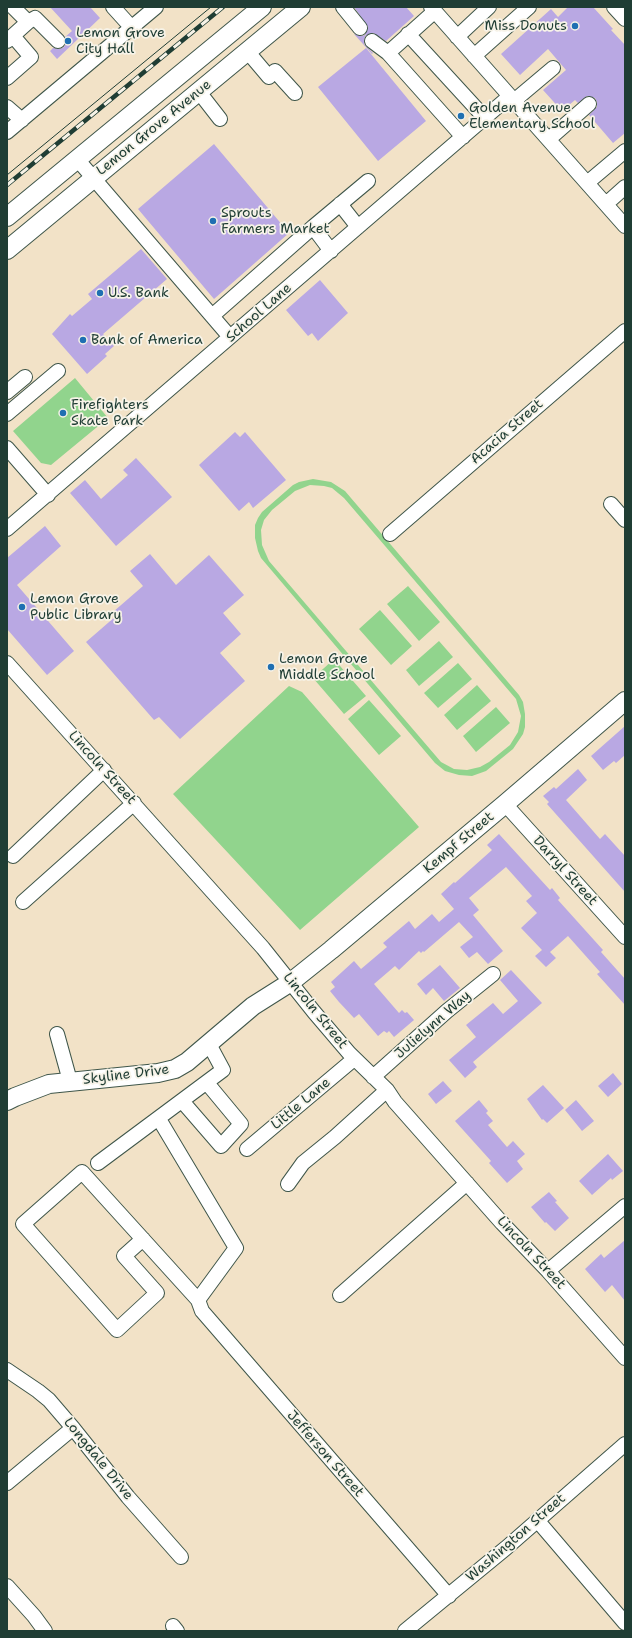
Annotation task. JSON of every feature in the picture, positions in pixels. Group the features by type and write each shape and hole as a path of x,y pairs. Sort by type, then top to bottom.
{"main road":[{"name":"Lemon Grove Avenue","path":"7,217 262,7"},
{"name":"Lemon Grove Avenue","path":"7,250 301,7"},
{"name":"Kempf Street","path":"291,982 505,804 625,701"},
{"name":"Skyline Drive","path":"7,1101 14,1096 49,1084 158,1073 175,1069 187,1062 252,1006 291,982"}],"street":[{"path":"13,7 28,22"},
{"path":"113,7 132,28"},
{"path":"343,7 360,28"},
{"path":"457,37 489,7"},
{"path":"474,56 528,7"},
{"path":"614,7 625,19"},
{"path":"7,132 132,28 150,9"},
{"path":"388,53 433,9 625,226"},
{"path":"7,78 31,57 10,39 28,22 35,18 58,41"},
{"path":"408,34 485,118"},
{"path":"372,41 388,53 463,137"},
{"path":"247,51 295,93"},
{"name":"School Lane","path":"7,529 485,118 553,68"},
{"path":"199,92 220,118"},
{"path":"548,139 589,104"},
{"path":"7,107 22,120"},
{"path":"587,183 625,151"},
{"path":"77,159 230,337"},
{"path":"212,316 313,227 368,181"},
{"path":"606,204 625,187"},
{"path":"340,204 358,227"},
{"path":"313,227 331,250"},
{"name":"Acacia Street","path":"390,534 625,331"},
{"path":"7,414 58,370"},
{"path":"7,392 25,377"},
{"path":"7,448 48,495"},
{"path":"610,504 625,520"},
{"name":"Lincoln Street","path":"7,663 263,948 314,1012 354,1058 387,1090 400,1108 625,1358"},
{"path":"13,856 104,770"},
{"path":"23,902 134,803"},
{"name":"Darryl Street","path":"505,804 625,938"},
{"name":"Julielynn Way","path":"373,1077 447,1011 493,974"},
{"path":"56,1034 70,1081"},
{"path":"98,1163 223,1070 208,1044"},
{"name":"Little Lane","path":"247,1150 354,1058"},
{"path":"182,1101 221,1146 241,1124 207,1083"},
{"path":"288,1184 303,1163 336,1136 387,1090"},
{"path":"158,1118 236,1248 200,1306"},
{"name":"Jefferson Street","path":"142,1239 124,1256 157,1293 117,1330 23,1224 82,1172 142,1239 200,1306 449,1596"},
{"path":"340,1295 468,1183"},
{"path":"548,1271 625,1206"},
{"name":"Longdale Drive","path":"7,1370 49,1400 128,1497 181,1557"},
{"path":"7,1483 73,1428"},
{"name":"Washington Street","path":"405,1631 449,1596 625,1444"},
{"path":"537,1520 625,1623"},
{"path":"7,1586 34,1616 45,1631"}],"green space":[{"path":"75,378 108,418 51,465 41,463 13,431"},
{"path":"313,479 331,482 345,491 519,695 523,702 525,714 525,727 523,734 513,749 486,771 472,776 459,775 445,771 435,763 261,558 255,538 255,525 258,518 262,512 293,485","holes":["310,485 332,488 344,498 516,699 521,716 518,732 510,745 489,762 480,767 467,770 454,769 441,762 269,561 262,545 261,530 264,520 272,510 295,491"]},
{"path":"408,586 440,622 419,641 387,604"},
{"path":"380,610 412,646 391,665 359,629"},
{"path":"439,641 453,657 419,686 406,670"},
{"path":"334,659 366,696 344,714 313,678"},
{"path":"458,663 472,679 438,708 424,693"},
{"path":"477,685 491,701 457,730 444,715"},
{"path":"289,686 302,692 419,827 300,930 173,794"},
{"path":"369,700 401,736 379,755 348,719"},
{"path":"496,707 510,723 476,752 463,736"}],"building":[{"name":"Lemon Grove City Hall","path":"50,7 90,7 100,18 57,59 50,51 53,48 60,49 64,47 66,43 65,37 72,31"},
{"path":"354,7 406,7 414,16 386,41 373,33 365,36 364,44 373,53 372,54 354,34 361,36 365,35 368,27"},
{"path":"568,7 593,7 625,45 625,133 613,143 589,115 597,107 595,98 587,96 578,103 575,100 562,111 543,90 566,70 548,49 520,75 501,54 551,9 558,17"},
{"path":"366,48 426,121 378,161 318,87"},
{"name":"Sprouts Farmers Market","path":"214,144 289,233 214,299 138,209"},
{"path":"141,249 167,279 103,334 114,346 105,354 107,356 87,374 52,334 70,314 72,316 92,299 88,294"},
{"path":"320,280 348,313 318,341 312,333 308,336 286,310"},
{"path":"235,432 240,437 245,432 286,480 253,508 249,502 239,511 199,465"},
{"path":"136,458 172,497 116,546 70,493 85,480 101,499 128,475 123,470"},
{"name":"Lemon Grove Public Library","path":"45,526 61,546 17,585 74,651 47,675 7,629 7,558"},
{"path":"150,554 176,585 209,555 244,595 223,613 241,634 220,653 245,681 180,739 159,717 154,720 86,642 116,616 113,612 143,586 130,571"},
{"path":"625,726 625,755 616,763 614,761 603,770 591,756"},
{"path":"578,769 587,780 566,800 600,839 605,834 625,856 625,892 547,804 549,802 543,796 554,787 556,789"},
{"path":"499,834 550,890 552,888 560,898 558,900 603,950 601,952 625,979 625,1005 597,974 600,972 568,936 550,952 556,958 546,967 535,956 542,950 521,928 537,913 526,901 532,896 506,867 469,898 479,910 473,915 503,951 488,964 477,952 469,958 460,947 473,937 459,922 424,952 423,951 421,953 419,951 399,970 395,966 374,984 399,1013 402,1010 405,1013 407,1012 414,1020 394,1037 389,1031 387,1033 384,1031 378,1036 359,1014 354,1018 339,1002 330,991 335,987 331,982 354,961 361,969 387,947 383,943 409,921 415,929 432,914 439,922 454,909 441,894 492,850 487,845"},
{"path":"440,965 460,988 444,1001 433,988 426,995 417,984"},
{"path":"511,970 542,1003 473,1062 477,1067 465,1078 449,1060 476,1037 466,1025 493,1003 503,1014 518,1001 500,980"},
{"path":"613,1073 622,1084 608,1097 598,1086"},
{"path":"443,1081 452,1091 436,1104 428,1094"},
{"path":"543,1085 564,1108 547,1123 543,1119 542,1120 527,1099"},
{"path":"479,1100 488,1111 486,1113 493,1121 488,1125 507,1147 513,1141 525,1154 517,1161 523,1169 507,1183 489,1163 491,1161 455,1121"},
{"path":"576,1100 594,1121 582,1131 565,1110"},
{"path":"608,1154 623,1171 612,1180 611,1178 592,1195 579,1181"},
{"path":"549,1192 557,1201 555,1202 569,1218 555,1231 546,1222 545,1223 531,1207"},
{"path":"625,1240 625,1301 612,1285 605,1292 585,1269 601,1254 604,1258"}],"tram line":[{"path":"7,175 211,7"}],"railway":[{"path":"7,185 223,7"}],"place":[{"name":"Miss Donuts","path":"575,26"},
{"name":"Lemon Grove City Hall","path":"68,41"},
{"name":"Golden Avenue Elementary School","path":"461,116"},
{"name":"Sprouts Farmers Market","path":"213,221"},
{"name":"U.S. Bank","path":"100,293"},
{"name":"Bank of America","path":"83,340"},
{"name":"Firefighters Skate Park","path":"63,413"},
{"name":"Lemon Grove Public Library","path":"22,607"},
{"name":"Lemon Grove Middle School","path":"271,667"}]}
